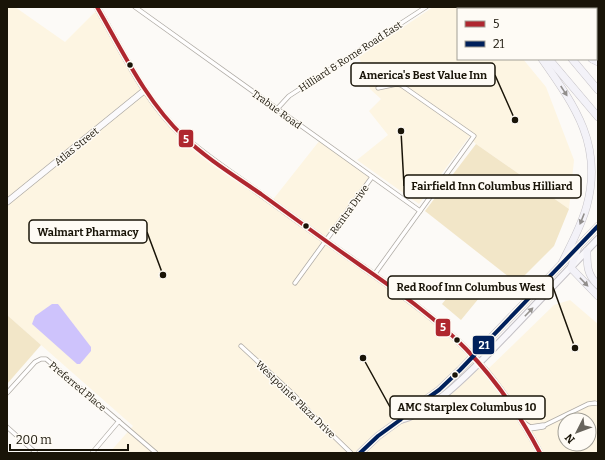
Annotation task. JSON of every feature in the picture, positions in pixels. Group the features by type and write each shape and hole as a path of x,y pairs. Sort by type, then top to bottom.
{"highway":[{"path":"543,60 576,110 585,133 591,161 591,182 587,206 582,221 562,263"},
{"path":"550,60 598,117"},
{"path":"573,60 598,90"},
{"path":"576,60 582,64 598,83"},
{"path":"578,247 571,268 598,296"},
{"path":"587,251 588,272 591,278 598,285"}],"main road":[{"path":"99,8 145,90 160,110 185,138 280,209 326,240 426,313 479,362 524,424 540,453"},
{"name":"Atlas Street","path":"7,202 145,90"},
{"path":"360,453 378,436 400,420 408,412 439,390 598,226"},
{"path":"400,420 410,418 447,392 479,362 598,239"},
{"path":"524,424 530,428 543,426"},
{"path":"535,442 535,435 543,426"}],"street":[{"name":"Trabue Road","path":"135,7 420,212"},
{"name":"Hilliard & Rome Road East","path":"277,110 288,96 426,7"},
{"path":"374,275 474,136 401,85 397,84 378,88"},
{"name":"Rentra Drive","path":"326,240 372,177"},
{"path":"294,283 326,240"},
{"name":"Westpointe Plaza Drive","path":"241,346 293,394 351,453"},
{"name":"Preferred Place","path":"7,393 35,362 41,359 46,359 119,421"},
{"path":"543,426 588,404 598,404"},
{"path":"92,453 119,421 156,453"},
{"path":"7,427 36,453"}],"shaded area":[{"path":"7,7 15,7 65,42 98,9 143,86 185,137 271,202 320,140 372,177 326,241 426,313 486,371 554,305 570,300 598,324 598,453 109,453 133,426 7,315"},
{"path":"433,7 481,7 457,8 457,60 524,60 546,87 574,160 569,209 476,144 469,137 419,204 357,160 388,135 369,111 381,99 370,89 359,57"},
{"path":"476,144 569,209 554,246 509,291 509,277 425,211"},
{"path":"469,280 484,292 461,320 442,304 460,282 465,285"},
{"path":"52,304 58,304 91,347 91,351 80,364 77,364 32,324 35,316"},
{"path":"7,315 41,345 7,384"}],"transit line":[{"name":"5","path":"97,7 136,75 170,123 193,145 212,160 402,295 442,326 466,349 487,373 516,412 540,453"},
{"name":"21","path":"360,453 378,436 400,420 408,412 439,390 460,370 598,226"}],"place":[{"name":"America's Best Value Inn","path":"515,120"},
{"name":"Fairfield Inn Columbus Hilliard","path":"401,131"},
{"name":"Walmart Pharmacy","path":"163,275"},
{"name":"Red Roof Inn Columbus West","path":"575,348"},
{"name":"AMC Starplex Columbus 10","path":"363,358"}]}
